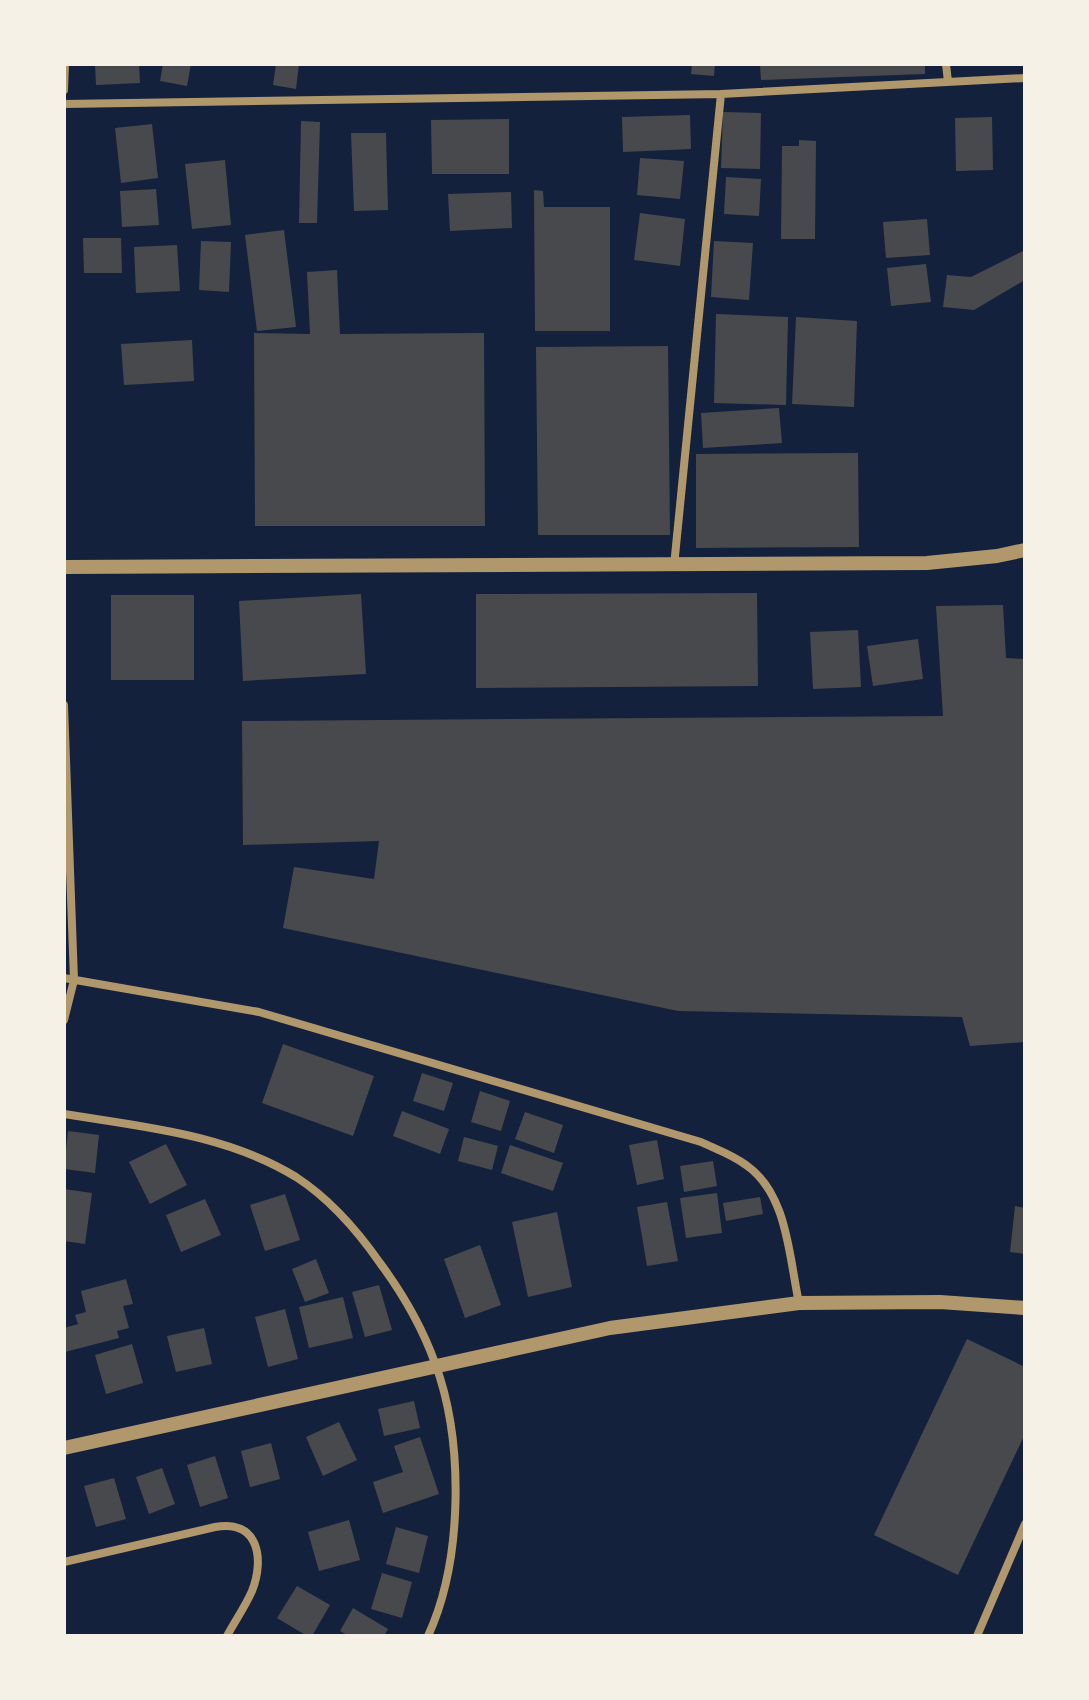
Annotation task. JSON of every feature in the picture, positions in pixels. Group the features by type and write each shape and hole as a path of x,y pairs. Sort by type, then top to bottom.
{"street":[{"path":"64,90 65,64"},
{"path":"946,64 948,82"},
{"path":"64,104 721,94 1025,78"},
{"path":"674,566 721,94"},
{"path":"64,567 927,563 1025,550"},
{"path":"64,705 74,980 64,1020"},
{"path":"64,978 259,1012 701,1142 748,1165 768,1187 780,1211 799,1303"},
{"path":"64,1114 189,1135 242,1150 296,1178 332,1204 365,1240 415,1316 436,1365 449,1412 454,1449 455,1507 448,1564 428,1636"},
{"path":"64,1448 610,1328 799,1303 940,1302 1025,1308"},
{"path":"977,1636 1025,1524"},
{"path":"64,1562 215,1527 237,1525 245,1529 254,1543 255,1578 251,1592 227,1636"}],"building":[{"path":"95,64 139,64 140,83 96,85"},
{"path":"163,64 191,64 187,86 160,81"},
{"path":"276,64 299,64 296,89 273,85"},
{"path":"692,64 715,64 714,76 691,74"},
{"path":"760,64 925,64 925,74 761,80"},
{"path":"723,112 761,113 760,169 721,168"},
{"path":"690,115 691,149 623,152 622,117"},
{"path":"992,117 993,170 956,171 955,118"},
{"path":"509,119 509,174 432,174 431,120"},
{"path":"301,121 320,122 317,223 299,223"},
{"path":"152,124 158,178 121,183 115,128"},
{"path":"351,133 386,133 388,210 354,211"},
{"path":"799,140 816,141 815,239 781,239 782,146 799,146"},
{"path":"640,158 684,161 680,199 637,195"},
{"path":"225,160 231,225 192,229 185,164"},
{"path":"726,177 761,179 759,216 724,214"},
{"path":"156,189 159,225 122,227 120,191"},
{"path":"534,190 543,191 544,207 610,207 610,331 535,331"},
{"path":"511,192 512,228 450,231 448,194"},
{"path":"640,213 685,219 680,266 634,260"},
{"path":"927,219 930,255 886,258 883,222"},
{"path":"284,230 296,327 257,331 245,235"},
{"path":"83,238 121,238 122,273 84,273"},
{"path":"201,241 231,242 229,292 199,290"},
{"path":"714,241 753,243 749,300 711,297"},
{"path":"177,245 180,291 136,293 134,247"},
{"path":"1025,250 1025,280 974,310 943,307 947,275 971,277"},
{"path":"926,264 931,302 891,306 887,268"},
{"path":"337,270 340,334 484,333 485,526 255,526 254,333 310,334 307,272"},
{"path":"716,314 788,317 786,405 714,403"},
{"path":"796,317 857,321 854,407 792,404"},
{"path":"192,340 194,381 124,385 121,344"},
{"path":"668,346 670,535 538,535 536,347"},
{"path":"779,408 782,443 703,448 701,413"},
{"path":"858,453 859,547 696,548 696,454"},
{"path":"757,593 758,686 476,688 476,594"},
{"path":"361,594 366,674 243,681 239,601"},
{"path":"111,595 194,595 194,680 111,680"},
{"path":"1003,605 1006,658 1025,659 1025,1042 970,1046 962,1017 678,1011 283,928 294,867 374,879 379,841 243,845 242,721 943,716 936,606"},
{"path":"858,630 861,687 813,689 810,632"},
{"path":"918,639 923,679 873,686 867,646"},
{"path":"283,1044 374,1076 353,1136 262,1103"},
{"path":"422,1073 453,1083 444,1111 413,1101"},
{"path":"480,1091 510,1101 501,1131 471,1122"},
{"path":"402,1111 449,1129 440,1154 393,1136"},
{"path":"525,1112 563,1125 554,1153 515,1139"},
{"path":"68,1131 99,1135 95,1173 64,1169"},
{"path":"464,1137 498,1146 492,1170 458,1161"},
{"path":"657,1140 664,1179 637,1185 629,1145"},
{"path":"166,1144 187,1185 150,1204 129,1162"},
{"path":"510,1145 563,1163 553,1191 501,1173"},
{"path":"713,1161 717,1186 684,1192 680,1166"},
{"path":"64,1189 92,1193 85,1244 64,1241"},
{"path":"717,1193 722,1233 686,1238 680,1198"},
{"path":"285,1194 300,1240 265,1251 250,1205"},
{"path":"760,1197 763,1214 726,1221 723,1203"},
{"path":"205,1199 221,1235 181,1252 166,1215"},
{"path":"667,1202 678,1261 647,1266 637,1207"},
{"path":"1015,1206 1025,1208 1025,1254 1010,1252"},
{"path":"557,1212 572,1287 528,1297 512,1222"},
{"path":"480,1245 501,1305 465,1318 444,1259"},
{"path":"316,1259 329,1293 305,1302 292,1269"},
{"path":"126,1279 133,1304 123,1306 129,1328 117,1331 119,1338 65,1352 64,1328 78,1324 75,1315 86,1312 81,1291"},
{"path":"379,1285 392,1330 365,1337 352,1292"},
{"path":"343,1297 353,1338 309,1348 299,1307"},
{"path":"285,1309 298,1359 268,1367 255,1317"},
{"path":"204,1328 212,1364 176,1372 167,1336"},
{"path":"967,1339 1025,1367 1025,1434 958,1575 874,1535"},
{"path":"132,1344 143,1383 106,1394 95,1355"},
{"path":"414,1401 420,1428 384,1436 378,1409"},
{"path":"339,1422 357,1460 323,1476 306,1437"},
{"path":"420,1437 439,1494 383,1513 373,1482 403,1472 394,1446"},
{"path":"271,1443 280,1479 250,1487 241,1451"},
{"path":"215,1456 228,1498 200,1507 187,1465"},
{"path":"162,1468 175,1504 149,1514 136,1477"},
{"path":"114,1478 126,1519 96,1527 84,1486"},
{"path":"349,1520 360,1560 319,1571 308,1532"},
{"path":"396,1527 428,1536 419,1573 386,1564"},
{"path":"382,1573 412,1582 402,1618 371,1609"},
{"path":"297,1586 330,1605 312,1636 277,1618"},
{"path":"353,1608 388,1629 384,1636 349,1636 340,1631"}]}
